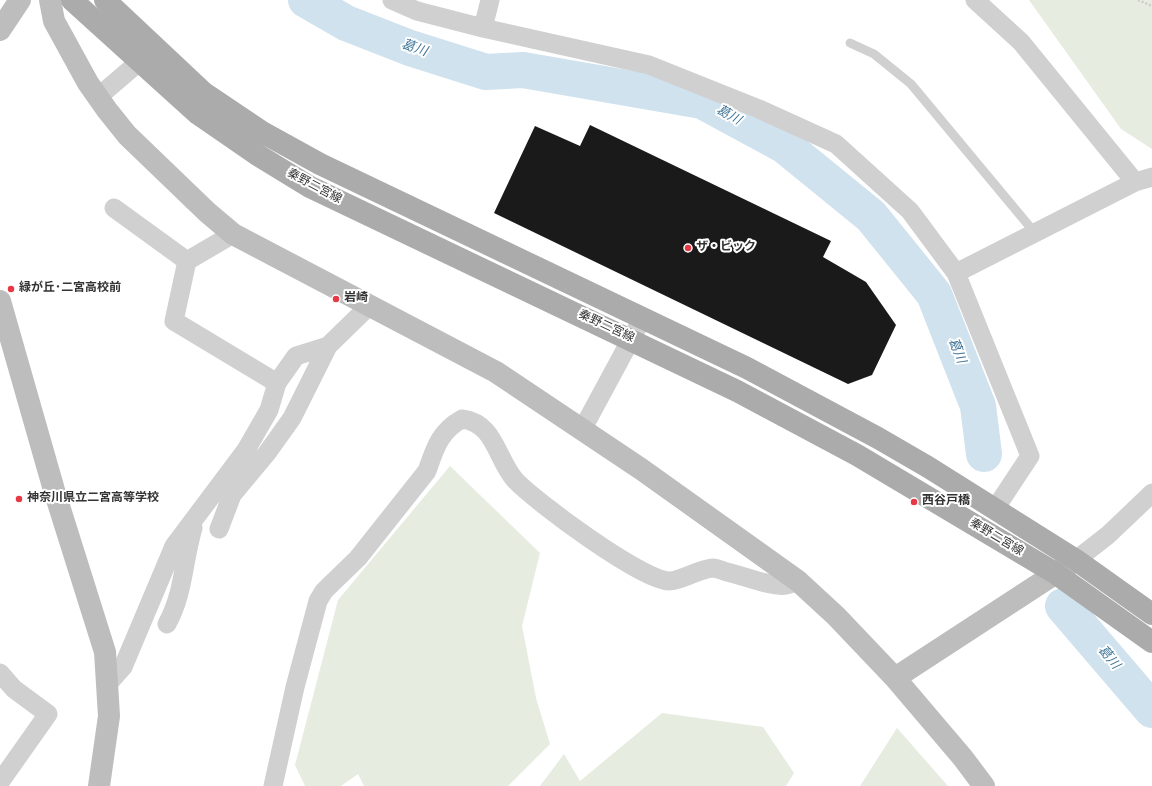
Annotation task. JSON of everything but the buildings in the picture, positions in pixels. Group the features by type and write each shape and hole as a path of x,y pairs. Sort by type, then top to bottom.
{"main road":[{"name":"秦野二宮線","path":"72,0 198,114 256,154 310,187 631,339 736,391 857,455 1059,577 1146,638"},
{"name":"秦野二宮線","path":"105,0 204,93 262,132 320,164 747,368 878,438 1076,560 1152,614"}],"street":[{"path":"0,30 20,0"},
{"path":"50,0 54,21 88,83 127,135 207,212 233,234 496,372 641,469 798,581 836,616 895,678 963,758 984,786"},
{"path":"392,0 417,11 483,28 649,65 759,109 836,144 910,211 956,273 1030,456 995,509"},
{"path":"483,28 490,0"},
{"path":"956,273 1035,232 1144,179 1021,42 975,0"},
{"path":"98,97 139,62"},
{"path":"114,208 187,262"},
{"path":"233,234 187,262 174,321 277,383"},
{"path":"0,301 54,490 105,652 109,716 100,786"},
{"path":"219,529 232,495 267,453 292,418 328,346 369,306"},
{"path":"582,430 643,317"},
{"path":"107,685 123,667 174,546 246,450 269,410 277,383 296,356 328,346"},
{"path":"273,786 292,700 318,601 324,591 358,558 427,471 435,449 444,432 462,419 480,424 486,430 506,469 529,493 608,551 644,574 670,581 694,572 713,568 762,582 785,585 798,581"},
{"path":"895,678 1059,577 1076,560 1108,535 1152,493"},
{"path":"167,624 176,608 181,591 186,553 196,516"},
{"path":"0,673 14,689 48,714 0,782"}],"lane":[{"path":"850,43 874,54 911,84 1035,232"}],"path":[{"path":"1138,0 1152,6"}],"shaded area":[{"path":"1029,0 1152,0 1152,149 1121,129"},
{"path":"450,466 540,553 522,626 536,698 550,744 508,786 364,786 358,774 341,786 305,786 295,765 338,600"},
{"path":"662,713 763,727 794,773 786,786 540,786 564,754 580,781"},
{"path":"897,728 948,786 860,786"}],"waterway":[{"name":"葛川","path":"306,0 346,23 410,48 486,72 523,70 702,101 785,146 871,216 934,294 978,406 984,454"},
{"name":"葛川","path":"1063,606 1152,710"}],"place":[{"name":"ザ・ビック","path":"688,248"},
{"name":"緑が丘･二宮高校前","path":"11,289"},
{"name":"岩崎","path":"336,299"},
{"name":"神奈川県立二宮高等学校","path":"19,499"},
{"name":"西谷戸橋","path":"914,502"}]}
